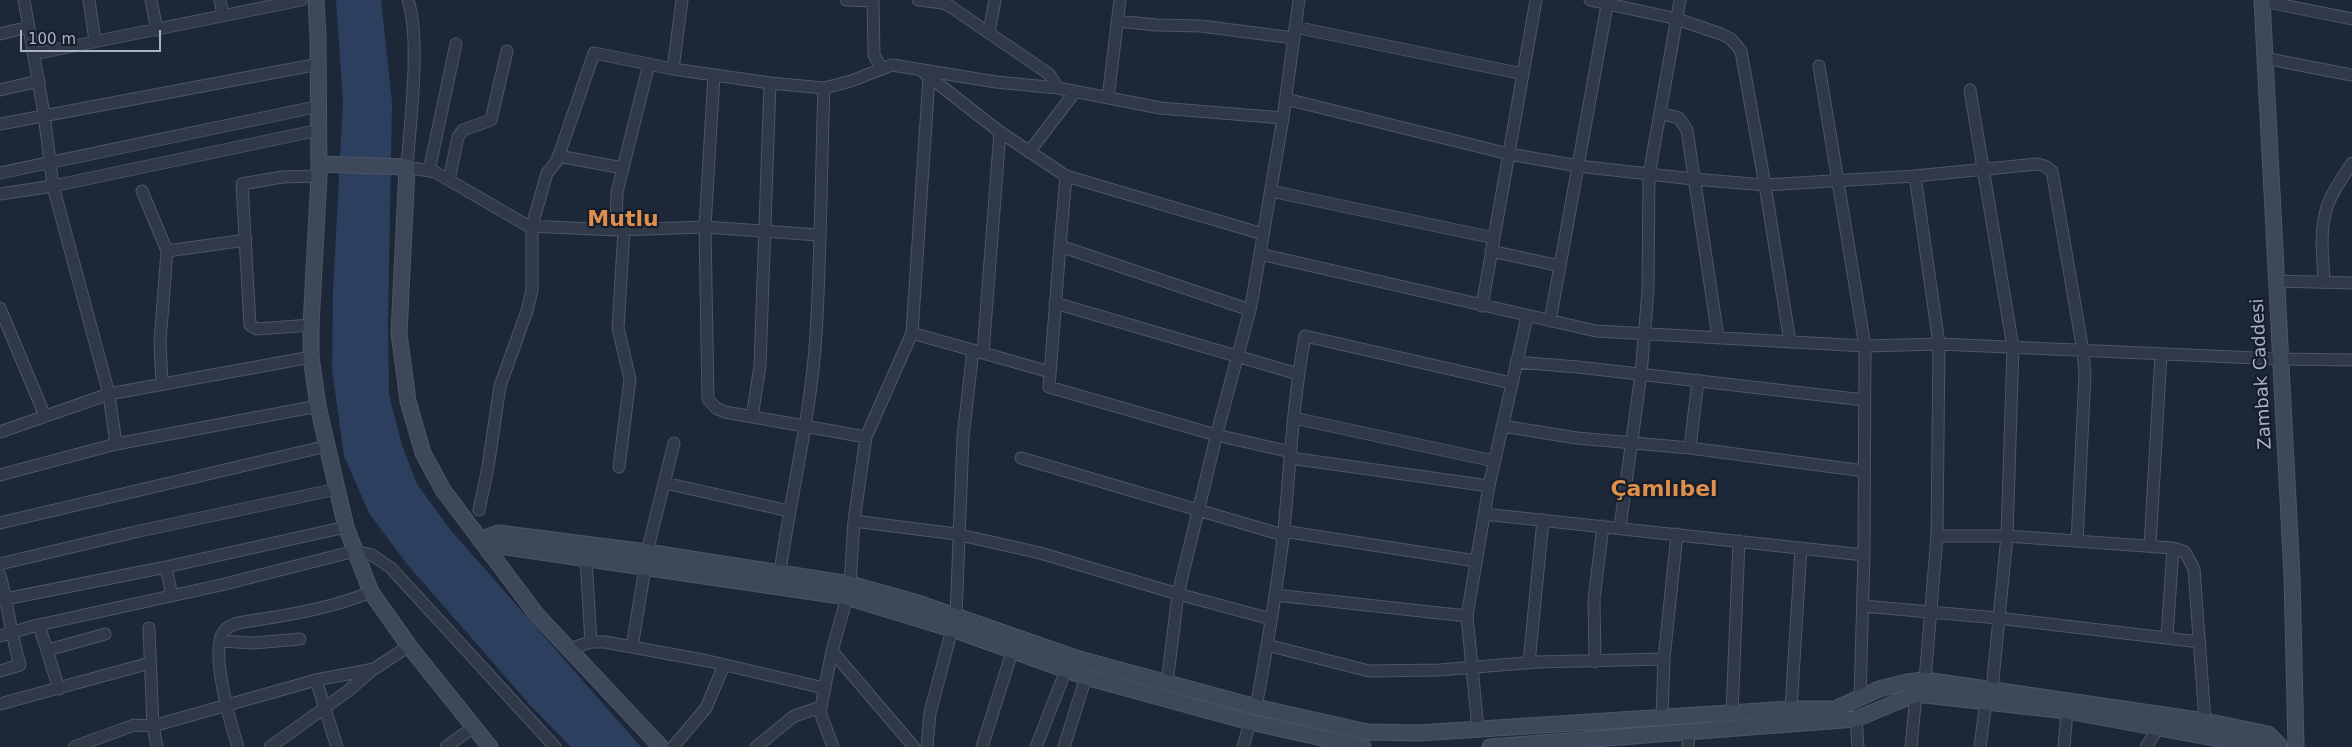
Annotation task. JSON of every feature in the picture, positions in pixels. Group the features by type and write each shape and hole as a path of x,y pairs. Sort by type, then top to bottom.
{"main road":[{"path":"316,0 320,106 319,130 322,168 311,326 311,357 318,406 337,489 346,527 371,592 409,646 490,747"},
{"name":"Zambak Caddesi","path":"2262,0 2279,359 2292,576 2296,747"},
{"path":"322,168 402,166 399,333 408,401 424,453 442,490 537,615 661,747"},
{"path":"484,546 498,533 647,552 780,572 1167,683 1256,707 1367,732 1419,733 1791,709 1835,709 1879,689 1925,680 2067,711 2254,746"},
{"path":"484,546 500,546 645,568 849,591"},
{"path":"954,622 1013,649 1086,677 1250,722 1364,747"},
{"path":"1490,747 1689,740 1856,719 1916,694 1989,695 2205,721 2268,734 2275,746 2296,747"}],"street":[{"path":"24,0 39,81 53,186 109,394 116,444"},
{"path":"89,0 96,41"},
{"path":"151,0 157,30"},
{"path":"220,0 223,15"},
{"path":"34,54 301,0"},
{"path":"408,0 411,9 413,55 402,166 429,171 449,180 528,226 620,230 705,227 818,235"},
{"path":"673,69 682,0"},
{"path":"846,0 873,1 874,55 882,69"},
{"path":"918,0 944,3 1049,74 1058,88"},
{"path":"989,32 995,0"},
{"path":"1108,98 1120,0"},
{"path":"1167,683 1178,594 1216,435 1250,310 1283,118 1299,0"},
{"path":"1482,306 1536,0"},
{"path":"1590,0 1608,2 1677,19 1726,36 1740,51 1765,185 1790,342"},
{"path":"1620,528 1641,374 1648,290 1649,175 1680,0"},
{"path":"2262,0 2352,19"},
{"path":"1550,321 1608,2"},
{"path":"1117,20 1157,25 1202,26 1294,33 1523,74"},
{"path":"0,34 29,27"},
{"path":"429,171 456,44"},
{"path":"449,180 458,137 463,130 491,120 507,51"},
{"path":"479,510 488,467 500,386 532,290 532,226 547,173 558,156 594,52 673,69 770,83 824,88 851,81 892,65 996,82 1058,88 1160,108 1283,118"},
{"path":"2264,58 2352,75"},
{"path":"0,124 44,114 319,64"},
{"path":"619,466 630,379 618,328 620,230 617,192 649,64"},
{"path":"1819,66 1865,346 1864,555 1860,699"},
{"path":"920,69 1000,132 1066,176 1263,234"},
{"path":"714,75 705,227 708,399 716,408 752,417 866,437"},
{"path":"833,747 820,712 832,651 849,591 854,521 866,437 912,334 929,76"},
{"path":"0,90 39,81"},
{"path":"752,417 760,366 770,83"},
{"path":"780,572 805,427 816,336 824,88"},
{"path":"1970,90 2013,347 2007,536 1989,695 1980,747"},
{"path":"1029,152 1075,92"},
{"path":"1286,99 1509,154 1578,166 1693,179 1765,185 1915,176 2036,164 2045,166 2052,171 2083,351 2085,374 2077,541"},
{"path":"0,173 320,106"},
{"path":"1660,113 1679,118 1685,126 1718,337"},
{"path":"0,194 53,186 319,130"},
{"path":"927,747 930,713 954,622 960,535 963,437 978,352 1000,132"},
{"path":"558,156 623,168"},
{"path":"2324,282 2322,235 2325,214 2330,198 2352,163"},
{"path":"311,326 258,329 250,326 242,184 322,168"},
{"path":"1066,176 1049,387 1290,455 1489,486"},
{"path":"1915,176 1939,344 1937,536 1925,680"},
{"path":"142,191 167,250 160,342 162,384"},
{"path":"1271,191 1494,238"},
{"path":"167,250 246,240"},
{"path":"1060,246 1250,310"},
{"path":"1492,251 1560,266"},
{"path":"1260,254 1527,317 1596,331 1865,346 1939,344 2279,359 2352,360"},
{"path":"2276,281 2352,282"},
{"path":"1056,303 1298,374"},
{"path":"0,308 45,416"},
{"path":"1478,730 1470,667 1467,616 1494,461 1527,317"},
{"path":"912,334 1050,372"},
{"path":"1256,707 1275,595 1283,533 1298,374 1305,336 1511,383"},
{"path":"2150,546 2161,354"},
{"path":"0,432 109,394 311,357"},
{"path":"1516,362 1698,380 1864,400"},
{"path":"1690,448 1698,380"},
{"path":"0,474 116,444 318,406"},
{"path":"1294,418 1494,461"},
{"path":"1502,426 1576,438 1690,448 1864,470"},
{"path":"647,552 674,443"},
{"path":"0,523 327,446"},
{"path":"1021,458 1283,533 1476,561"},
{"path":"665,483 789,511"},
{"path":"0,564 337,489"},
{"path":"1484,514 1864,555"},
{"path":"1529,663 1543,520"},
{"path":"854,521 960,535 1040,553 1178,594 1271,619"},
{"path":"1595,662 1594,598 1603,526"},
{"path":"3,599 166,567 346,527"},
{"path":"1662,717 1664,659 1677,534"},
{"path":"1937,536 2007,536 2173,548 2185,552 2194,569 2205,721"},
{"path":"1732,713 1739,541"},
{"path":"1791,709 1801,548"},
{"path":"2167,637 2173,548"},
{"path":"6,634 355,551 372,555 391,568 555,747"},
{"path":"586,559 591,642"},
{"path":"166,567 172,596"},
{"path":"632,647 645,568"},
{"path":"0,575 6,634 20,665 0,671"},
{"path":"238,747 226,706 220,661 220,641 223,632 237,623 304,613 343,604 371,592"},
{"path":"1275,595 1467,616"},
{"path":"1863,606 1998,618 2200,642"},
{"path":"39,625 59,689"},
{"path":"149,628 153,726 157,747"},
{"path":"48,650 104,634"},
{"path":"220,641 254,643 300,639"},
{"path":"569,649 591,642 632,647 724,665 824,688"},
{"path":"1268,645 1369,671 1664,659"},
{"path":"270,747 292,733 324,706 348,691 374,669 409,646"},
{"path":"982,747 1013,649"},
{"path":"832,651 914,747"},
{"path":"0,704 150,663"},
{"path":"673,747 706,708 724,665"},
{"path":"74,747 134,725 153,726 316,680 374,669"},
{"path":"1036,747 1066,670"},
{"path":"1064,747 1086,677"},
{"path":"316,680 337,747"},
{"path":"1911,747 1916,694"},
{"path":"756,747 794,716 821,707"},
{"path":"2064,747 2067,711"},
{"path":"1856,719 1858,747"},
{"path":"1243,747 1250,722"},
{"path":"446,747 475,726"},
{"path":"2146,747 2159,727"}],"water":[{"path":"336,0 381,0 392,102 388,323 389,395 402,445 417,484 449,528 641,747 571,747 530,705 406,563 369,513 344,456 332,370 333,289 343,102"}],"district":[{"name":"Mutlu","path":"623,220"},
{"name":"Çamlıbel","path":"1664,490"}]}
